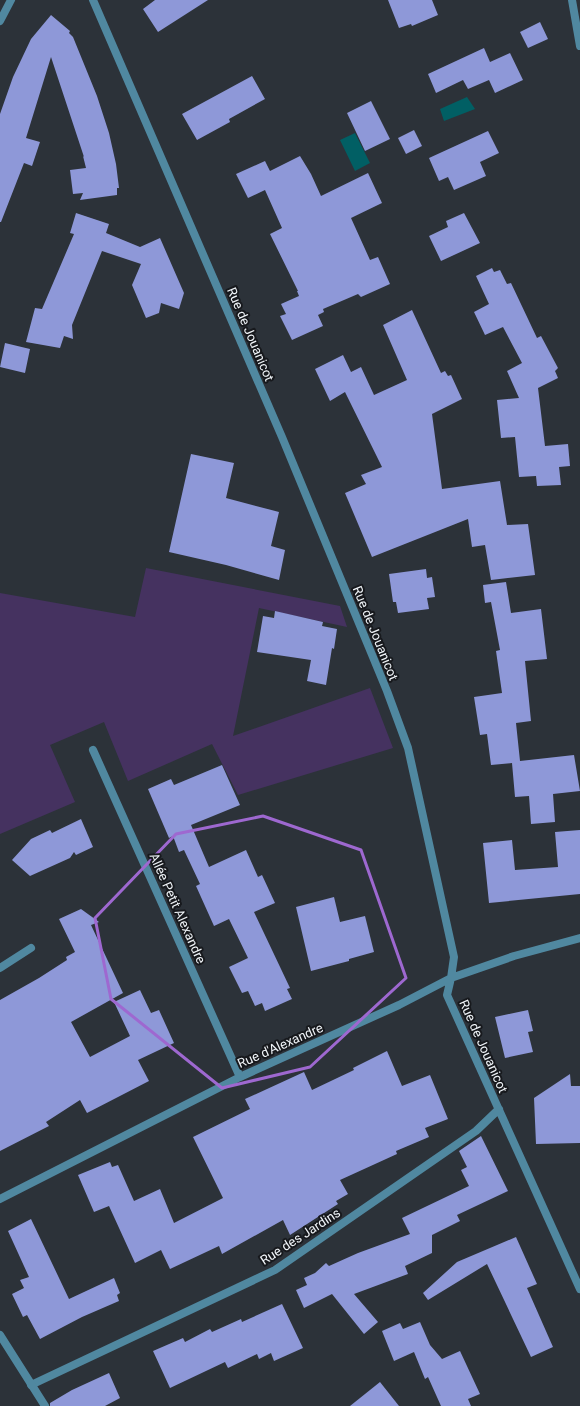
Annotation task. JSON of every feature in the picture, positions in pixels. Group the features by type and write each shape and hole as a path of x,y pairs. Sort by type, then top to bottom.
{"street":[{"path":"0,21 11,0"},
{"name":"Rue de Jouanicot","path":"92,0 279,430 387,691 410,755 454,957 447,995 580,1289"},
{"path":"572,0 580,46"},
{"name":"Allée Petit Alexandre","path":"93,750 240,1077"},
{"name":"Rue d'Alexandre","path":"0,1199 240,1077 399,1004 451,978 514,956 580,938"},
{"path":"0,968 31,948"},
{"name":"Rue des Jardins","path":"31,1385 275,1270 476,1131 499,1109"},
{"path":"0,1335 44,1406"}],"highlighted area":[{"path":"263,816 361,850 406,978 310,1067 222,1088 111,999 95,918 176,834"}],"shaded area":[{"path":"146,568 340,606 347,627 259,608 233,736 370,688 393,748 238,795 212,744 128,781 104,722 50,745 75,802 0,834 0,593 135,617"}],"water":[{"path":"467,97 475,109 444,121 440,109"},
{"path":"355,133 370,163 355,171 340,140"}],"building":[{"path":"155,0 208,0 158,32 143,9"},
{"path":"388,0 432,0 438,15 412,26 411,24 399,28"},
{"path":"51,15 70,31 69,33 73,37 97,96 109,133 116,164 119,188 117,188 117,195 80,200 83,193 73,194 70,170 86,168 83,156 84,157 51,57 26,138 40,142 32,166 24,163 0,222 0,114 13,77 31,39"},
{"path":"540,22 548,39 528,48 520,32"},
{"path":"484,48 490,62 510,53 523,80 495,93 489,80 468,89 463,80 436,93 428,74"},
{"path":"252,76 265,99 229,119 230,122 197,140 182,114"},
{"path":"371,101 390,139 365,151 347,113"},
{"path":"414,130 422,146 406,154 398,138"},
{"path":"488,131 499,153 480,162 486,176 454,190 448,177 439,181 429,158"},
{"path":"300,156 311,174 321,196 368,173 382,203 351,218 370,260 378,257 390,284 361,297 358,294 323,309 324,312 318,315 323,326 292,340 280,316 286,314 281,304 299,296 298,291 270,234 282,228 265,190 248,198 236,174 265,161 270,171"},
{"path":"76,213 109,224 106,233 140,247 160,238 184,293 179,309 161,303 159,313 146,318 132,285 141,264 102,251 72,325 73,339 64,336 60,348 26,342 35,308 42,309 74,234 70,233"},
{"path":"464,213 480,243 441,261 429,236 448,227 446,221"},
{"path":"492,268 494,272 500,270 507,284 511,283 537,338 541,336 558,368 555,371 558,378 538,388 545,446 568,444 570,466 559,467 561,485 537,486 536,476 519,477 515,437 501,438 497,400 519,398 507,371 522,363 503,327 485,335 474,312 489,304 476,276"},
{"path":"412,310 441,373 445,371 448,376 451,375 462,399 432,414 442,489 500,481 507,525 528,524 535,575 491,580 485,545 472,547 468,519 372,557 345,493 366,484 361,475 382,467 345,392 330,401 315,369 343,355 351,372 361,367 374,395 407,380 383,325"},
{"path":"5,343 30,349 25,373 0,367"},
{"path":"191,454 234,463 226,498 279,512 271,546 285,550 279,580 226,565 169,552"},
{"path":"426,569 427,578 432,577 435,597 427,598 429,609 398,613 396,602 393,602 389,574"},
{"path":"506,582 511,613 541,609 547,659 525,661 531,721 516,723 520,761 574,755 580,791 553,794 555,822 531,824 529,796 515,797 512,763 491,765 487,734 480,735 474,697 502,693 496,651 500,650 491,602 485,603 483,585"},
{"path":"275,611 323,622 322,626 337,629 334,649 332,648 326,685 307,681 311,660 257,652 263,616 274,618"},
{"path":"222,765 240,805 191,825 209,867 246,850 258,877 262,875 275,903 254,912 290,988 287,989 292,999 265,1011 262,1003 255,1006 248,991 242,993 229,967 248,958 229,919 214,926 196,886 200,884 184,850 179,852 173,836 169,838 148,789 171,779 174,785"},
{"path":"81,819 93,847 76,855 74,852 70,858 30,876 12,860 31,839 50,830 52,833"},
{"path":"580,830 580,894 489,903 483,843 512,840 515,870 558,867 555,832"},
{"path":"334,897 340,922 365,916 374,952 349,959 349,961 311,971 296,907"},
{"path":"81,909 99,922 91,925 123,993 71,1022 90,1057 130,1036 114,1002 140,990 151,1013 159,1010 174,1043 138,1060 149,1081 87,1113 80,1100 46,1122 49,1126 0,1151 0,1000 39,978 67,960 66,957 75,952 59,919"},
{"path":"528,1010 533,1031 528,1032 533,1052 505,1058 495,1017"},
{"path":"387,1051 402,1086 430,1075 448,1119 425,1128 429,1137 396,1151 397,1154 340,1180 348,1194 336,1201 338,1204 290,1235 283,1220 222,1254 219,1246 170,1269 161,1250 135,1263 109,1206 94,1212 78,1175 110,1162 112,1167 118,1165 134,1201 160,1189 174,1223 223,1198 193,1137 250,1109 245,1099 304,1072 312,1090 354,1070 353,1068"},
{"path":"570,1074 571,1086 580,1086 580,1143 536,1144 534,1098"},
{"path":"481,1136 508,1191 457,1215 460,1221 432,1235 432,1253 405,1266 408,1274 354,1294 378,1322 364,1334 332,1294 304,1308 296,1290 307,1285 304,1278 315,1273 326,1263 329,1266 358,1253 410,1234 402,1218 469,1186 461,1170 467,1167 459,1151"},
{"path":"31,1219 69,1299 114,1278 120,1293 117,1295 119,1301 82,1317 40,1339 27,1315 23,1317 12,1294 24,1288 20,1280 29,1277 8,1231"},
{"path":"516,1237 537,1284 527,1288 553,1347 531,1357 487,1264 428,1300 423,1293 457,1262"},
{"path":"282,1304 303,1348 274,1361 271,1353 259,1359 257,1354 228,1368 225,1362 170,1388 153,1351 183,1338 185,1342 210,1329 212,1332 241,1319 242,1322"},
{"path":"420,1322 430,1345 442,1359 460,1351 480,1394 468,1399 471,1406 441,1406 428,1377 425,1379 414,1352 394,1361 382,1331 400,1323 403,1329"},
{"path":"109,1373 120,1398 105,1406 50,1406 50,1403 72,1390"},
{"path":"380,1382 399,1406 350,1406"}]}
